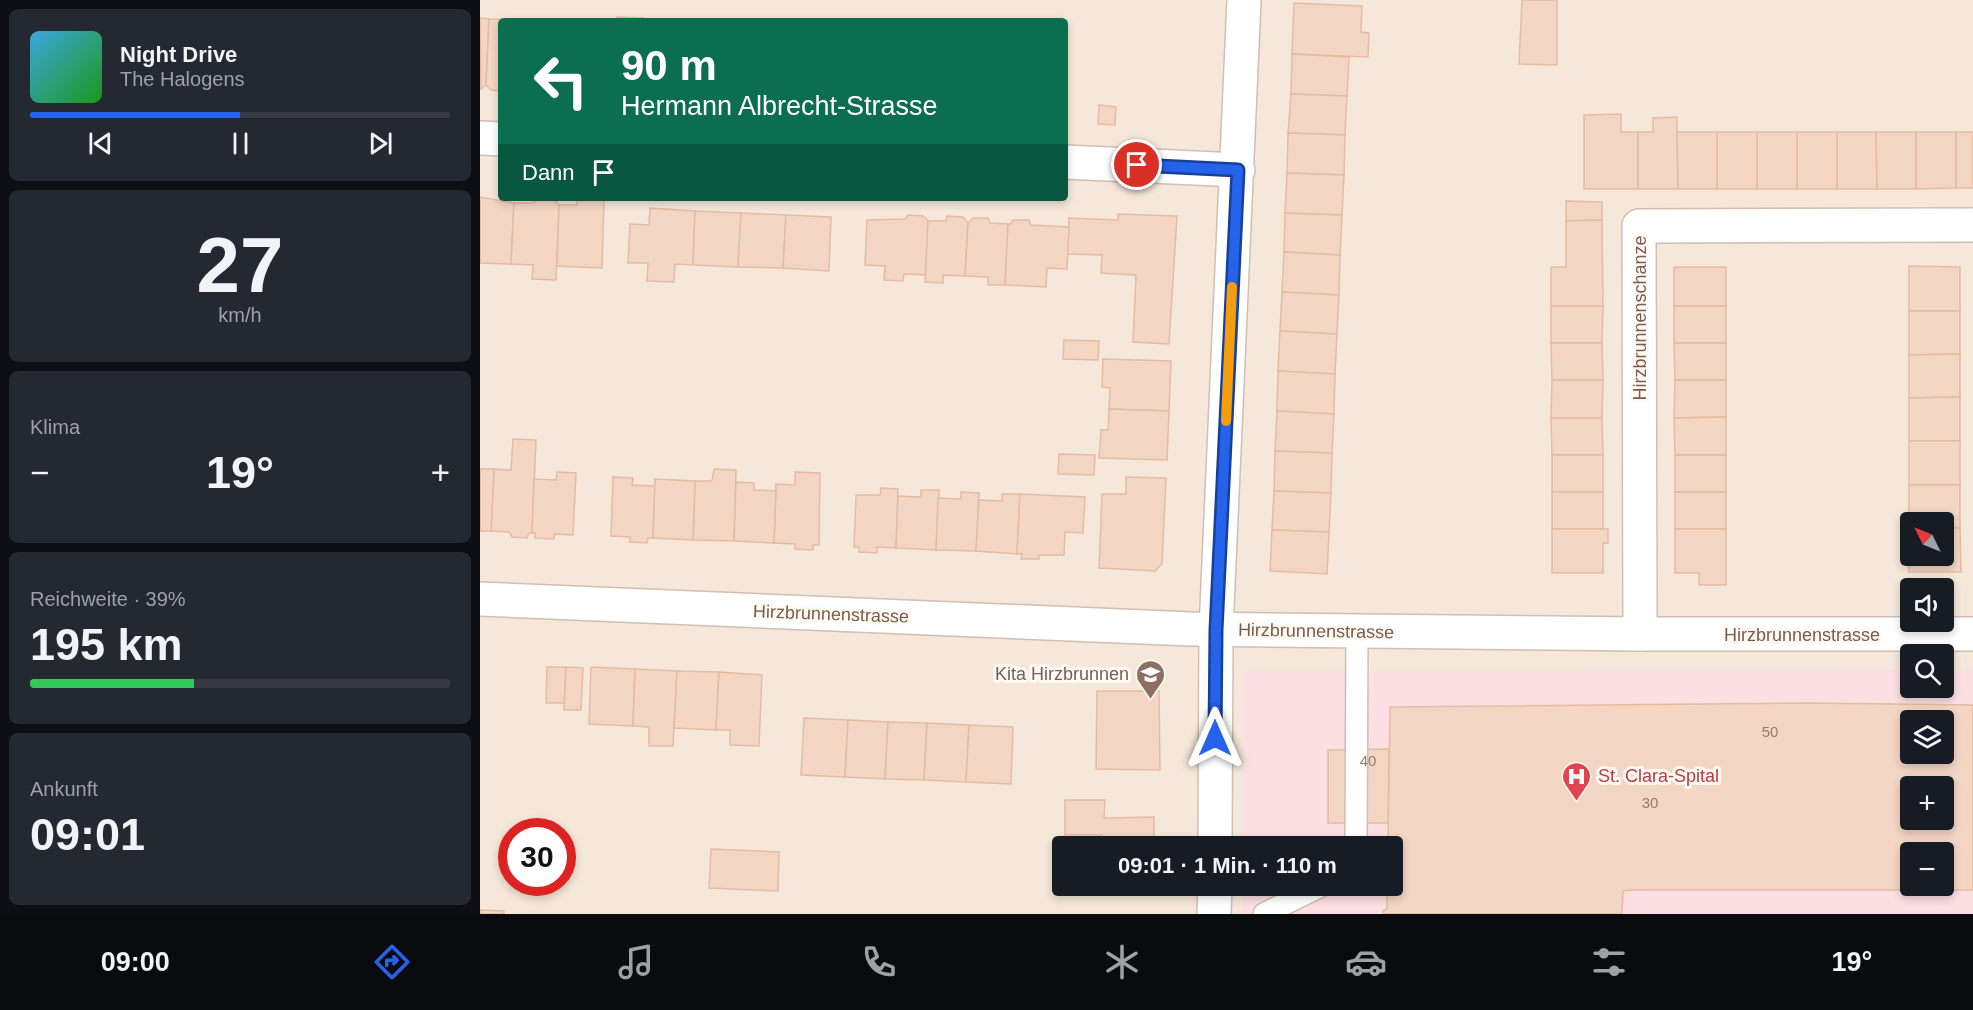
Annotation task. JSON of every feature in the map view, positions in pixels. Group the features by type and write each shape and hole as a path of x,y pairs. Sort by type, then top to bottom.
{"street":[{"path":"1215,836 1216,630 1244,0"},
{"path":"480,138 498,139"},
{"path":"1068,162 1238,170"},
{"name":"Hirzbrunnenschanze","path":"1640,634 1639,226 1973,225"},
{"name":"Hirzbrunnenstrasse","path":"480,599 1216,630 1973,634"},
{"path":"1214,914 1215,896"}],"lane":[{"path":"1356,836 1357,632"},
{"path":"1264,914 1301,896"}],"shaded area":[{"path":"480,0 1973,0 1973,914 480,914"},
{"name":"St. Clara-Spital","path":"1900,670 1900,698 1954,698 1954,670 1973,670 1973,914 1243,914 1243,896 1403,896 1403,836 1243,836 1244,671"}],"building":[{"path":"1522,0 1557,0 1557,65 1519,64"},
{"path":"1294,3 1362,6 1361,32 1369,33 1368,57 1292,54"},
{"path":"480,18 489,19 486,85 481,89"},
{"path":"489,19 498,19 498,91 491,90 486,85"},
{"path":"1292,54 1349,57 1347,96 1291,94"},
{"path":"1291,94 1347,96 1345,135 1288,133"},
{"path":"1099,105 1116,107 1115,125 1098,124"},
{"path":"1621,114 1621,132 1638,132 1638,189 1584,189 1584,115"},
{"path":"1677,117 1678,189 1638,189 1638,132 1653,132 1653,118"},
{"path":"1677,132 1717,132 1717,189 1678,189"},
{"path":"1717,132 1757,132 1757,189 1717,189"},
{"path":"1757,132 1797,132 1797,189 1757,189"},
{"path":"1797,132 1837,132 1837,189 1797,189"},
{"path":"1837,132 1876,132 1877,189 1837,189"},
{"path":"1876,132 1916,132 1916,189 1877,189"},
{"path":"1916,132 1956,132 1956,188 1916,189"},
{"path":"1956,132 1973,132 1973,188 1956,188"},
{"path":"1288,133 1345,135 1344,175 1287,173"},
{"path":"1287,173 1344,175 1342,215 1285,213"},
{"path":"480,197 514,203 511,264 480,263"},
{"path":"534,201 556,201 559,205 556,280 532,279 533,265 511,264 514,203 533,203"},
{"path":"577,201 604,201 602,268 557,266 559,205 577,205"},
{"path":"1566,201 1602,202 1602,220 1566,221"},
{"path":"650,208 695,211 693,265 675,264 674,282 647,281 648,263 628,263 630,224 649,225"},
{"path":"695,211 741,213 738,267 693,265"},
{"path":"741,213 786,215 783,268 738,267"},
{"path":"1285,213 1342,215 1340,255 1284,252"},
{"path":"1118,214 1177,216 1169,344 1133,342 1136,275 1101,273 1102,255 1067,254 1069,218 1118,220"},
{"path":"786,215 831,217 829,271 783,268"},
{"path":"908,215 923,216 928,221 926,275 904,274 903,281 884,280 885,266 865,265 867,220 905,219"},
{"path":"947,216 963,217 968,223 965,276 943,275 943,283 925,282 928,221 946,221"},
{"path":"973,218 988,218 990,223 1008,224 1005,285 988,285 988,277 965,276 968,223"},
{"path":"1013,220 1029,220 1031,225 1069,227 1067,269 1047,268 1046,287 1005,285 1008,224 1011,224"},
{"path":"1602,220 1603,306 1551,306 1551,267 1566,267 1566,221"},
{"path":"1284,252 1340,255 1339,295 1282,292"},
{"path":"1909,266 1960,267 1960,311 1909,311"},
{"path":"1674,267 1726,267 1726,306 1674,306"},
{"path":"1282,292 1339,295 1337,334 1280,331"},
{"path":"1551,306 1603,306 1602,343 1551,343"},
{"path":"1674,306 1726,306 1726,343 1674,343"},
{"path":"1909,311 1960,311 1960,354 1909,355"},
{"path":"1280,331 1337,334 1335,374 1278,371"},
{"path":"1064,340 1099,341 1098,360 1063,359"},
{"path":"1551,343 1602,343 1603,380 1552,380"},
{"path":"1674,343 1726,343 1726,380 1675,380"},
{"path":"1960,354 1960,397 1909,398 1909,355"},
{"path":"1103,359 1171,361 1169,411 1109,409 1110,388 1102,387"},
{"path":"1278,371 1335,374 1334,414 1277,411"},
{"path":"1552,380 1603,380 1602,418 1551,418"},
{"path":"1675,380 1726,380 1726,417 1674,418"},
{"path":"1960,397 1960,441 1909,441 1909,398"},
{"path":"1109,409 1169,411 1167,460 1099,458 1101,430 1108,430"},
{"path":"1277,411 1334,414 1332,453 1275,451"},
{"path":"1726,417 1726,455 1675,455 1674,418"},
{"path":"1551,418 1602,418 1603,455 1552,455"},
{"path":"513,439 536,440 532,533 529,533 527,538 512,537 509,532 491,531 494,469 511,470"},
{"path":"1909,441 1960,441 1960,485 1909,485"},
{"path":"1275,451 1332,453 1331,493 1274,491"},
{"path":"1059,454 1095,455 1094,475 1058,474"},
{"path":"1552,455 1603,455 1603,492 1552,492"},
{"path":"1675,455 1726,455 1726,492 1675,492"},
{"path":"480,469 494,469 491,531 480,531"},
{"path":"714,469 736,470 734,541 693,540 695,481 712,481"},
{"path":"557,472 576,473 573,535 554,534 554,539 535,538 535,533 532,533 534,479 556,480"},
{"path":"795,472 820,473 819,545 813,545 813,550 795,549 795,544 774,543 776,484 795,485"},
{"path":"613,477 633,478 632,485 655,486 653,538 648,538 647,543 630,542 630,537 611,536"},
{"path":"1126,477 1166,478 1162,564 1155,571 1099,568 1102,494 1126,494"},
{"path":"655,479 695,481 693,540 653,538"},
{"path":"736,482 754,483 754,490 776,491 774,543 734,541"},
{"path":"1909,485 1960,485 1960,528 1954,528 1954,512 1909,512"},
{"path":"881,488 898,489 896,548 877,547 877,553 859,552 859,547 854,547 856,495 880,495"},
{"path":"921,490 939,490 936,550 896,548 898,496 921,497"},
{"path":"1274,491 1331,493 1329,532 1272,530"},
{"path":"961,492 979,493 976,551 936,550 938,498 961,499"},
{"path":"1552,492 1603,492 1603,529 1552,529"},
{"path":"1675,492 1726,492 1726,529 1675,529"},
{"path":"1002,494 1020,494 1017,554 976,551 979,500 1002,501"},
{"path":"1020,494 1085,497 1083,533 1065,532 1064,555 1039,555 1039,559 1021,559 1022,554 1017,554"},
{"path":"1954,528 1960,528 1961,572 1909,572 1909,566 1954,566"},
{"path":"1552,529 1608,529 1608,543 1603,543 1603,573 1552,573"},
{"path":"1675,529 1726,529 1726,585 1699,585 1699,573 1675,573"},
{"path":"1272,530 1329,532 1327,574 1270,571"},
{"path":"547,667 566,667 564,703 546,703"},
{"path":"566,667 583,668 581,710 564,710"},
{"path":"591,667 635,669 633,726 589,724"},
{"path":"635,669 677,671 673,746 649,746 649,727 633,726"},
{"path":"677,671 719,672 716,730 674,728"},
{"path":"719,672 762,675 759,746 730,745 730,730 716,730"},
{"path":"1097,691 1159,691 1160,770 1096,769"},
{"name":"St. Clara-Spital","path":"1809,703 1973,705 1973,890 1954,890 1954,842 1900,842 1900,890 1633,890 1623,891 1622,914 1383,914 1383,911 1387,909 1387,896 1403,896 1403,836 1388,836 1390,707"},
{"path":"804,718 848,720 845,777 801,775"},
{"path":"848,720 888,722 885,779 845,777"},
{"path":"888,722 927,723 924,780 885,779"},
{"path":"927,723 969,725 966,782 924,780"},
{"path":"969,725 1013,727 1011,784 966,782"},
{"path":"1389,749 1388,823 1328,823 1328,750"},
{"path":"1065,800 1105,800 1104,818 1154,817 1154,836 1065,835"},
{"path":"711,849 779,852 778,891 709,888"},
{"path":"480,910 504,911 504,914 480,914"}],"slow traffic":[{"path":"1226,421 1232,287"}],"place":[{"name":"Kita Hirzbrunnen","path":"1150,700"},
{"name":"St. Clara-Spital","path":"1577,802"}],"route":[{"path":"1137,165 1238,170 1216,630 1215,738"}]}
